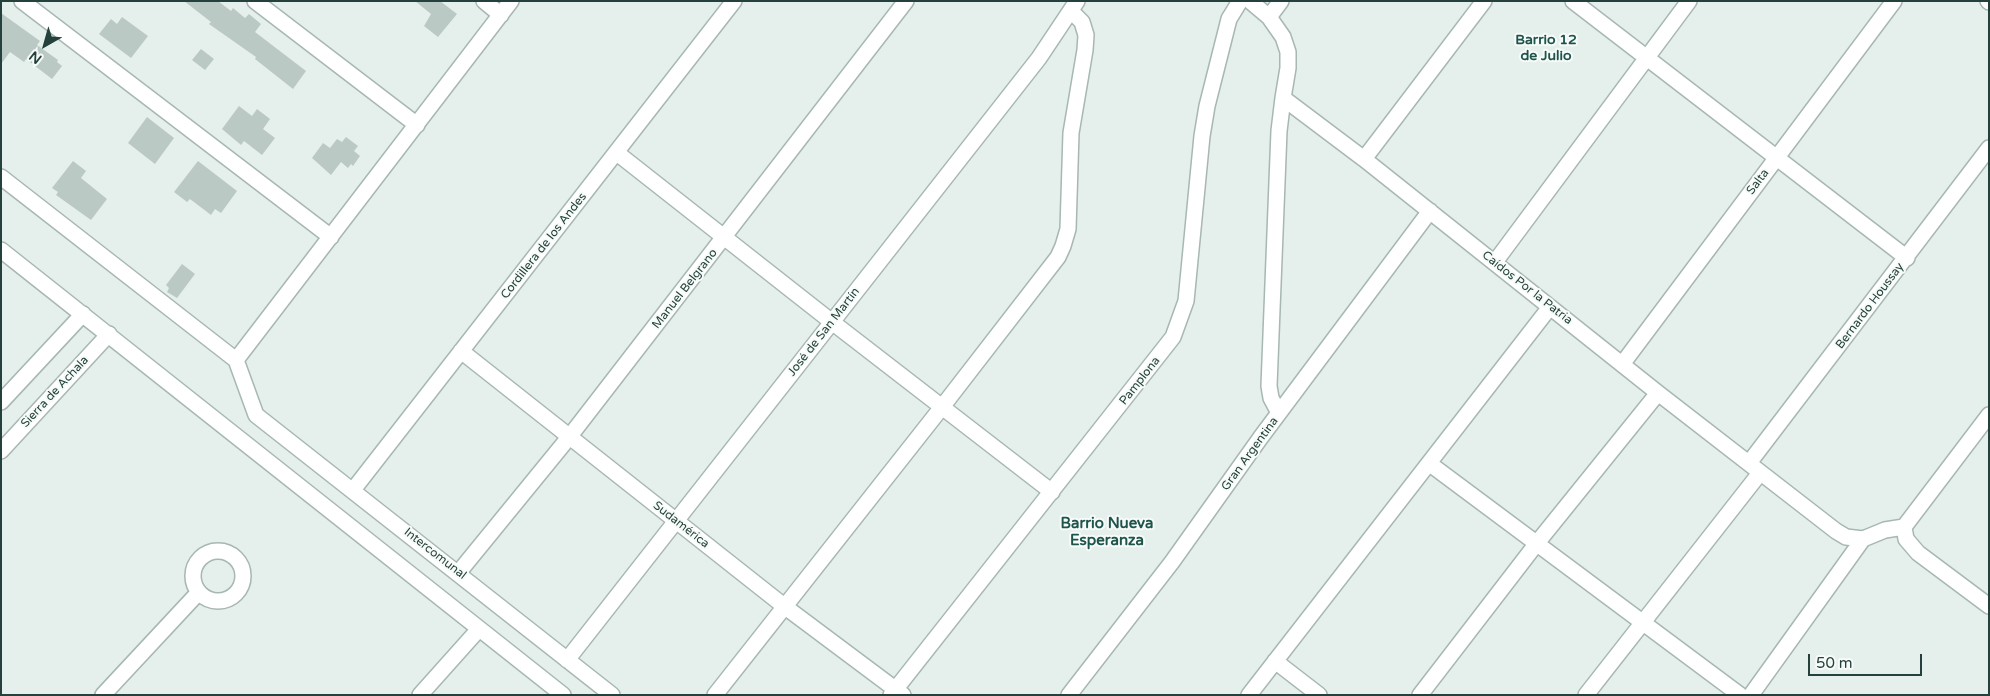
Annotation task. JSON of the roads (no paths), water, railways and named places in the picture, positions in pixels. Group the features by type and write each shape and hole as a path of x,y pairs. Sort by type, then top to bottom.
{"street":[{"path":"22,1 331,237"},
{"path":"254,1 417,125"},
{"path":"484,1 501,15"},
{"path":"1,177 236,360 511,1"},
{"name":"Cordillera de los Andes","path":"353,490 734,1"},
{"name":"Manuel Belgrano","path":"459,572 570,436 906,1"},
{"name":"Pamplona","path":"897,693 1161,354 1181,321 1186,301 1200,155 1207,106 1229,19 1240,1"},
{"path":"1250,1 1270,17 1283,37 1288,52 1288,68 1279,131 1269,386 1271,398 1279,414"},
{"path":"1270,17 1281,1"},
{"path":"1364,159 1484,1"},
{"path":"1573,1 1907,258"},
{"path":"1495,262 1689,1"},
{"name":"Salta","path":"1623,363 1894,1"},
{"path":"715,695 1058,257 1068,229 1071,133 1086,35 1074,6"},
{"name":"José de San Martín","path":"567,660 1033,66 1074,6"},
{"name":"Caídos Por la Patria","path":"1283,98 1364,159 1623,363 1658,393 1836,531 1846,537 1863,539"},
{"name":"Bernardo Houssay","path":"1586,695 1643,622 1989,148"},
{"path":"617,153 1052,492"},
{"name":"Gran Argentina","path":"1068,695 1172,562 1430,211"},
{"path":"1,250 563,695"},
{"path":"1248,695 1430,464 1550,307"},
{"path":"1,402 83,314"},
{"name":"Sierra de Achala","path":"1,451 109,334"},
{"name":"Sudamérica","path":"461,352 897,693"},
{"name":"Intercomunal","path":"236,360 256,415 459,572 612,695"},
{"path":"1420,695 1537,543 1658,393"},
{"path":"1751,695 1863,539 1886,530 1904,527 1989,415"},
{"path":"1430,464 1740,695"},
{"path":"1904,527 1906,539 1918,553 1989,606"},
{"path":"104,695 199,592"},
{"path":"420,695 479,629"},
{"path":"1275,661 1319,695"}],"district":[{"name":"Barrio 12 de Julio","path":"1546,48"},
{"name":"Barrio Nueva Esperanza","path":"1107,532"}]}
